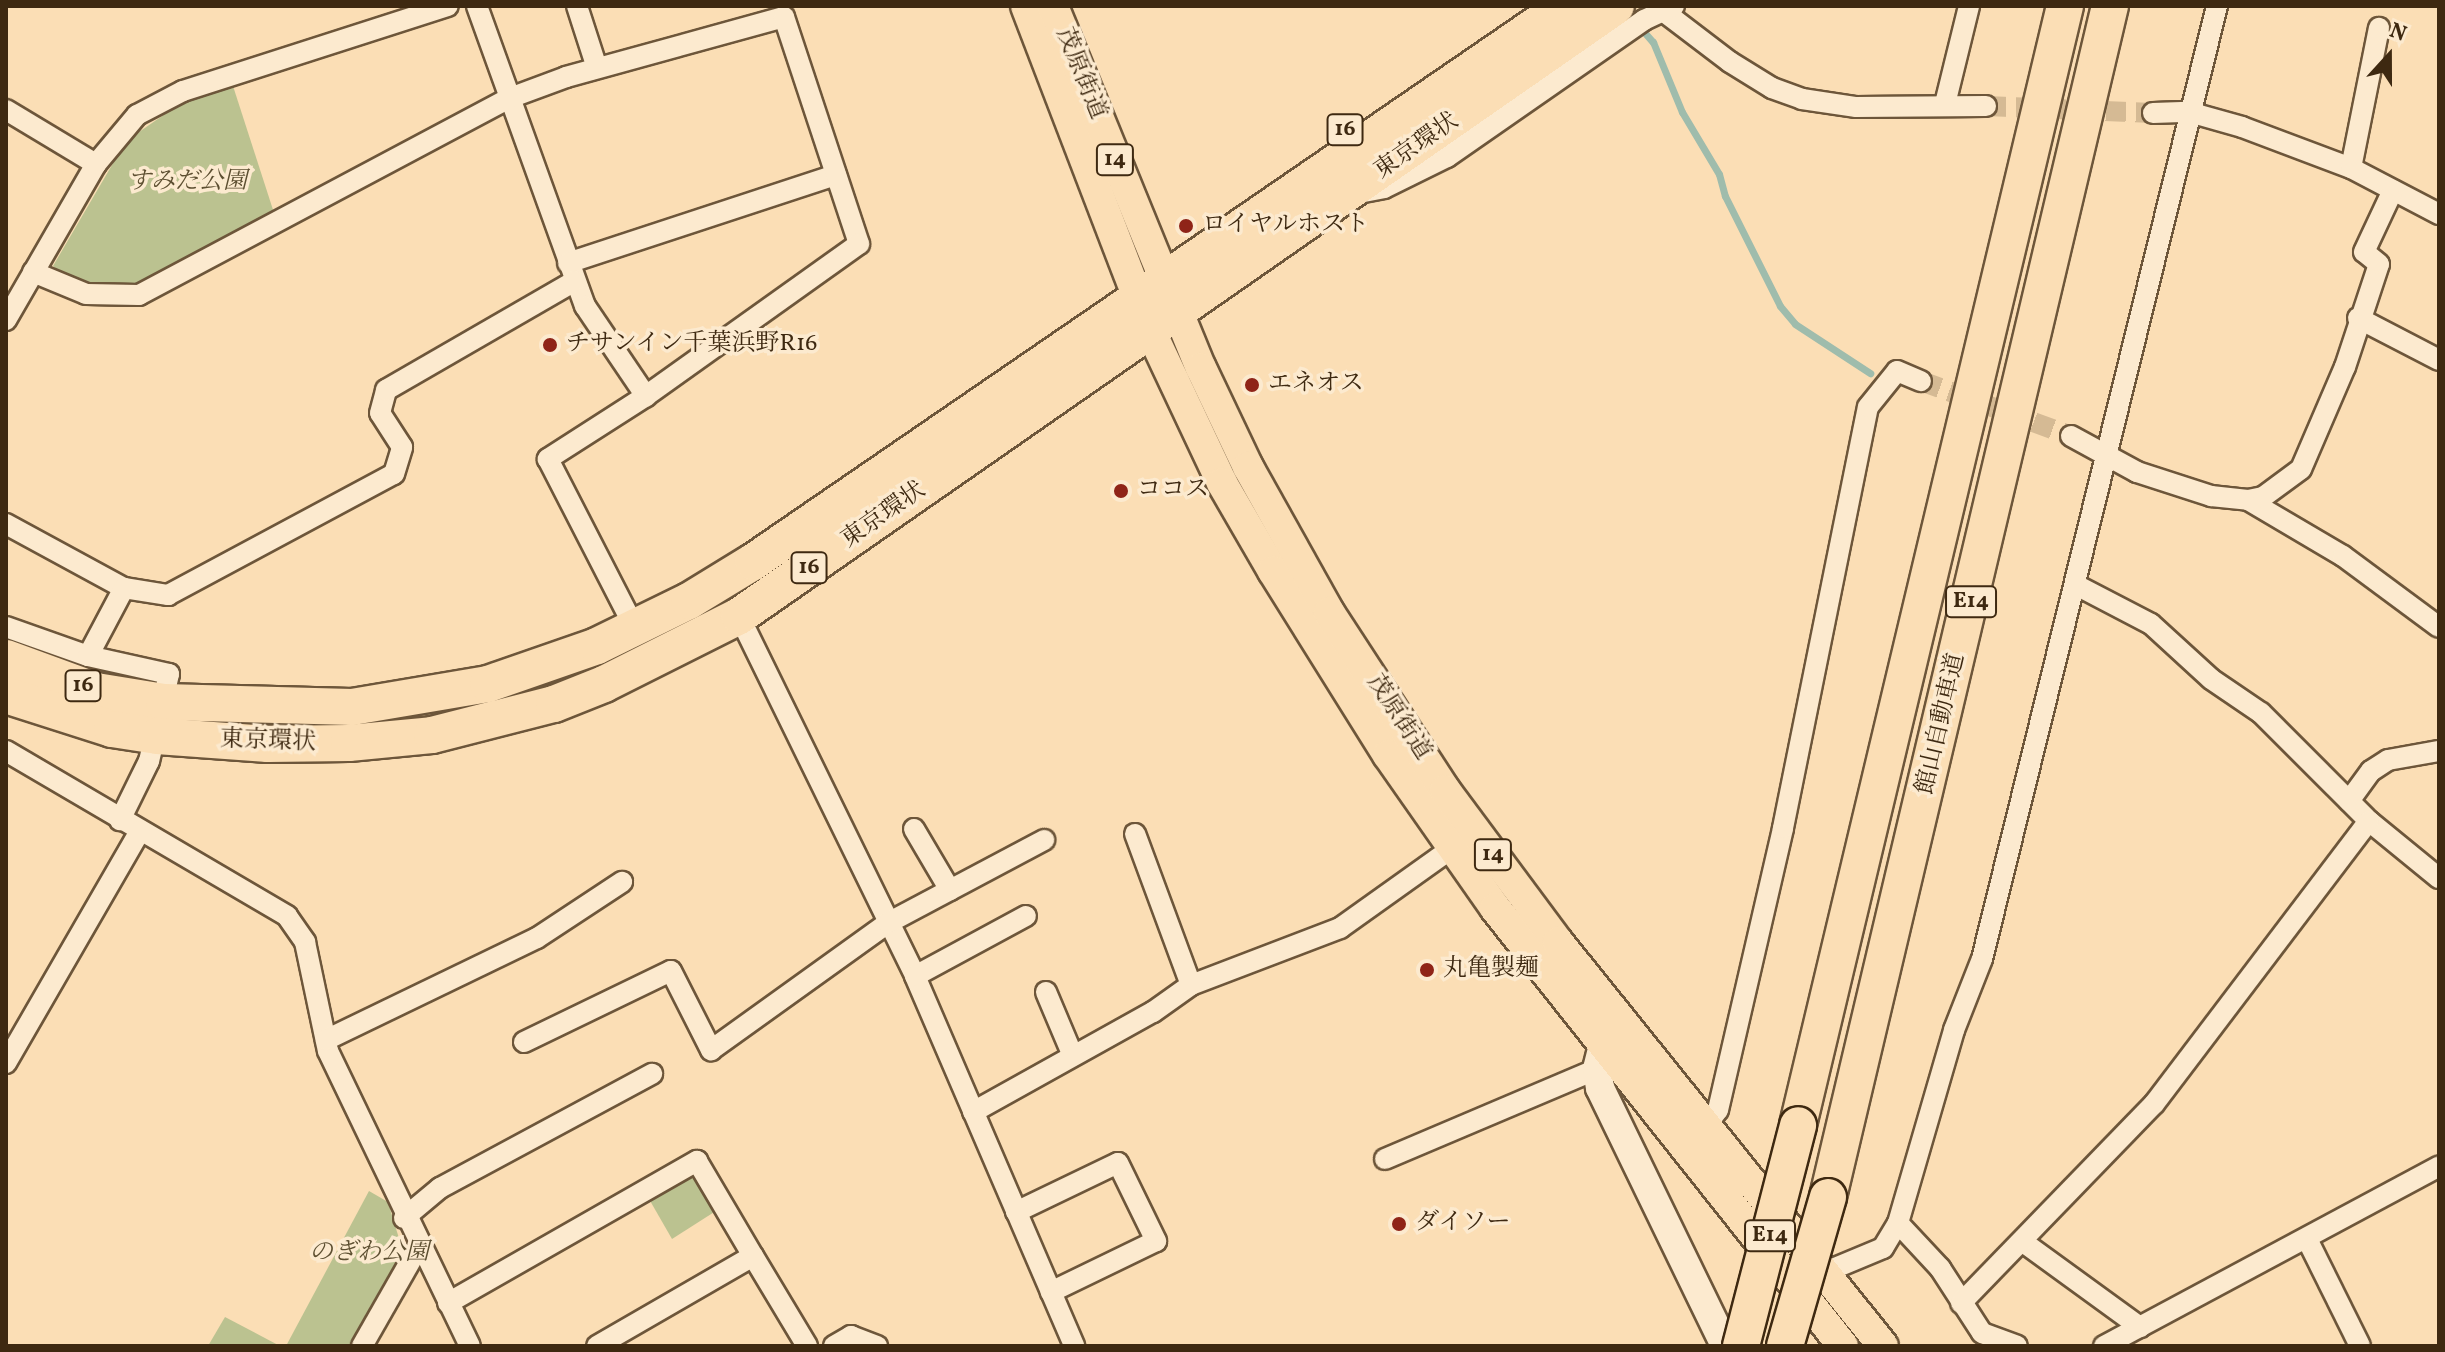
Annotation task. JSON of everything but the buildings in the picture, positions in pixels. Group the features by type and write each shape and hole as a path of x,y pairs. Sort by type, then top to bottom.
{"highway":[{"name":"16","path":"1163,299 1227,213 1520,6"},
{"name":"東京環状","path":"1338,181 1564,6"},
{"name":"東京環状","path":"6,695 112,729 160,719 352,707 418,700 546,666 636,630 753,562 1163,299 1338,181 1616,6"},
{"name":"館山自動車道","path":"1741,1346 1798,1125 2065,6"},
{"name":"館山自動車道","path":"1785,1346 1828,1197 2110,6"},
{"name":"東京環状","path":"6,658 96,691 160,719 268,744 432,735 554,704 739,616 1163,299"}],"main road":[{"name":"茂原街道","path":"1026,6 1163,299 1248,467 1329,612 1445,790 1705,1127 1883,1346"},
{"name":"茂原街道","path":"1053,6 1163,299 1222,483 1266,559 1452,848 1599,1057 1843,1346"}],"street":[{"path":"6,320 96,164 137,115 183,91 448,6"},
{"path":"477,6 507,99 585,306 646,396"},
{"path":"577,6 597,68"},
{"path":"1945,104 1969,6"},
{"path":"1823,1273 1883,1248 1898,1223 1954,1030 1982,959 2110,454 2131,338 2217,6"},
{"path":"1338,181 1384,188 1447,157 1668,8 1730,62 1772,88 1802,99 1856,107 1986,106"},
{"path":"33,272 86,294 139,295 507,99 597,68 784,17 859,244 646,396 548,459 636,630"},
{"path":"2351,168 2379,28"},
{"path":"6,110 96,164"},
{"path":"2153,113 2189,112 2351,168 2439,214"},
{"path":"6,524 124,588 168,595 394,474 402,447 380,413 386,390 572,272 836,175"},
{"path":"2071,436 2110,454 2137,472 2211,496 2248,500 2263,497 2301,469 2345,367 2358,318 2379,264 2364,252 2393,190"},
{"path":"2358,318 2439,360"},
{"path":"1705,1127 1718,1110 1783,829 1868,407 1897,371 1921,381"},
{"path":"2248,500 2343,556 2439,627"},
{"path":"2078,586 2151,624 2211,679 2261,713 2369,821 2436,871"},
{"path":"88,656 124,588"},
{"path":"739,616 915,976 1074,1346"},
{"path":"6,627 88,656 169,674 160,719 139,788 120,820"},
{"path":"6,751 287,916 305,942 326,1040 404,1218 470,1346"},
{"path":"2349,801 2371,771 2388,760 2439,751"},
{"path":"1961,1303 2154,1104 2369,821"},
{"path":"914,829 950,890"},
{"path":"6,1063 140,831"},
{"path":"1135,834 1191,985"},
{"path":"524,1042 671,971 711,1050 888,923 1044,840"},
{"path":"973,1112 1153,1012 1191,985 1340,928 1452,848"},
{"path":"326,1040 537,938 622,882"},
{"path":"915,976 1026,916"},
{"path":"1046,992 1073,1056"},
{"path":"1614,1009 1599,1057 1600,1088 1725,1346"},
{"path":"1385,1159 1599,1057"},
{"path":"404,1218 440,1188 652,1074"},
{"path":"448,1303 697,1161 807,1346"},
{"path":"1016,1212 1118,1163 1156,1241 1051,1292"},
{"path":"2104,1346 2439,1166"},
{"path":"1898,1223 1940,1268 1982,1333 2017,1346"},
{"path":"2307,1239 2360,1346"},
{"path":"2023,1242 2140,1327"},
{"path":"362,1346 419,1246"},
{"path":"597,1346 753,1256"},
{"path":"834,1346 851,1336 877,1346"}],"green space":[{"name":"すみだ公園","path":"233,86 275,216 145,283 101,288 63,275 53,266 126,141 178,105"},
{"path":"685,1176 702,1181 719,1209 672,1239 649,1199"},
{"name":"のぎわ公園","path":"369,1191 388,1202 404,1255 351,1346 286,1346"},
{"path":"225,1317 280,1346 208,1346"}],"waterway":[{"path":"1638,25 1653,42 1682,112 1719,174 1725,196 1780,306 1795,324 1870,373"}],"tunnel":[{"path":"1986,106 2153,113"},
{"path":"1921,381 2071,436"}],"place":[{"name":"ロイヤルホスト","path":"1186,226"},
{"name":"チサンイン千葉浜野R16","path":"550,345"},
{"name":"エネオス","path":"1252,385"},
{"name":"ココス","path":"1121,491"},
{"name":"丸亀製麺","path":"1427,970"},
{"name":"ダイソー","path":"1399,1224"}]}
